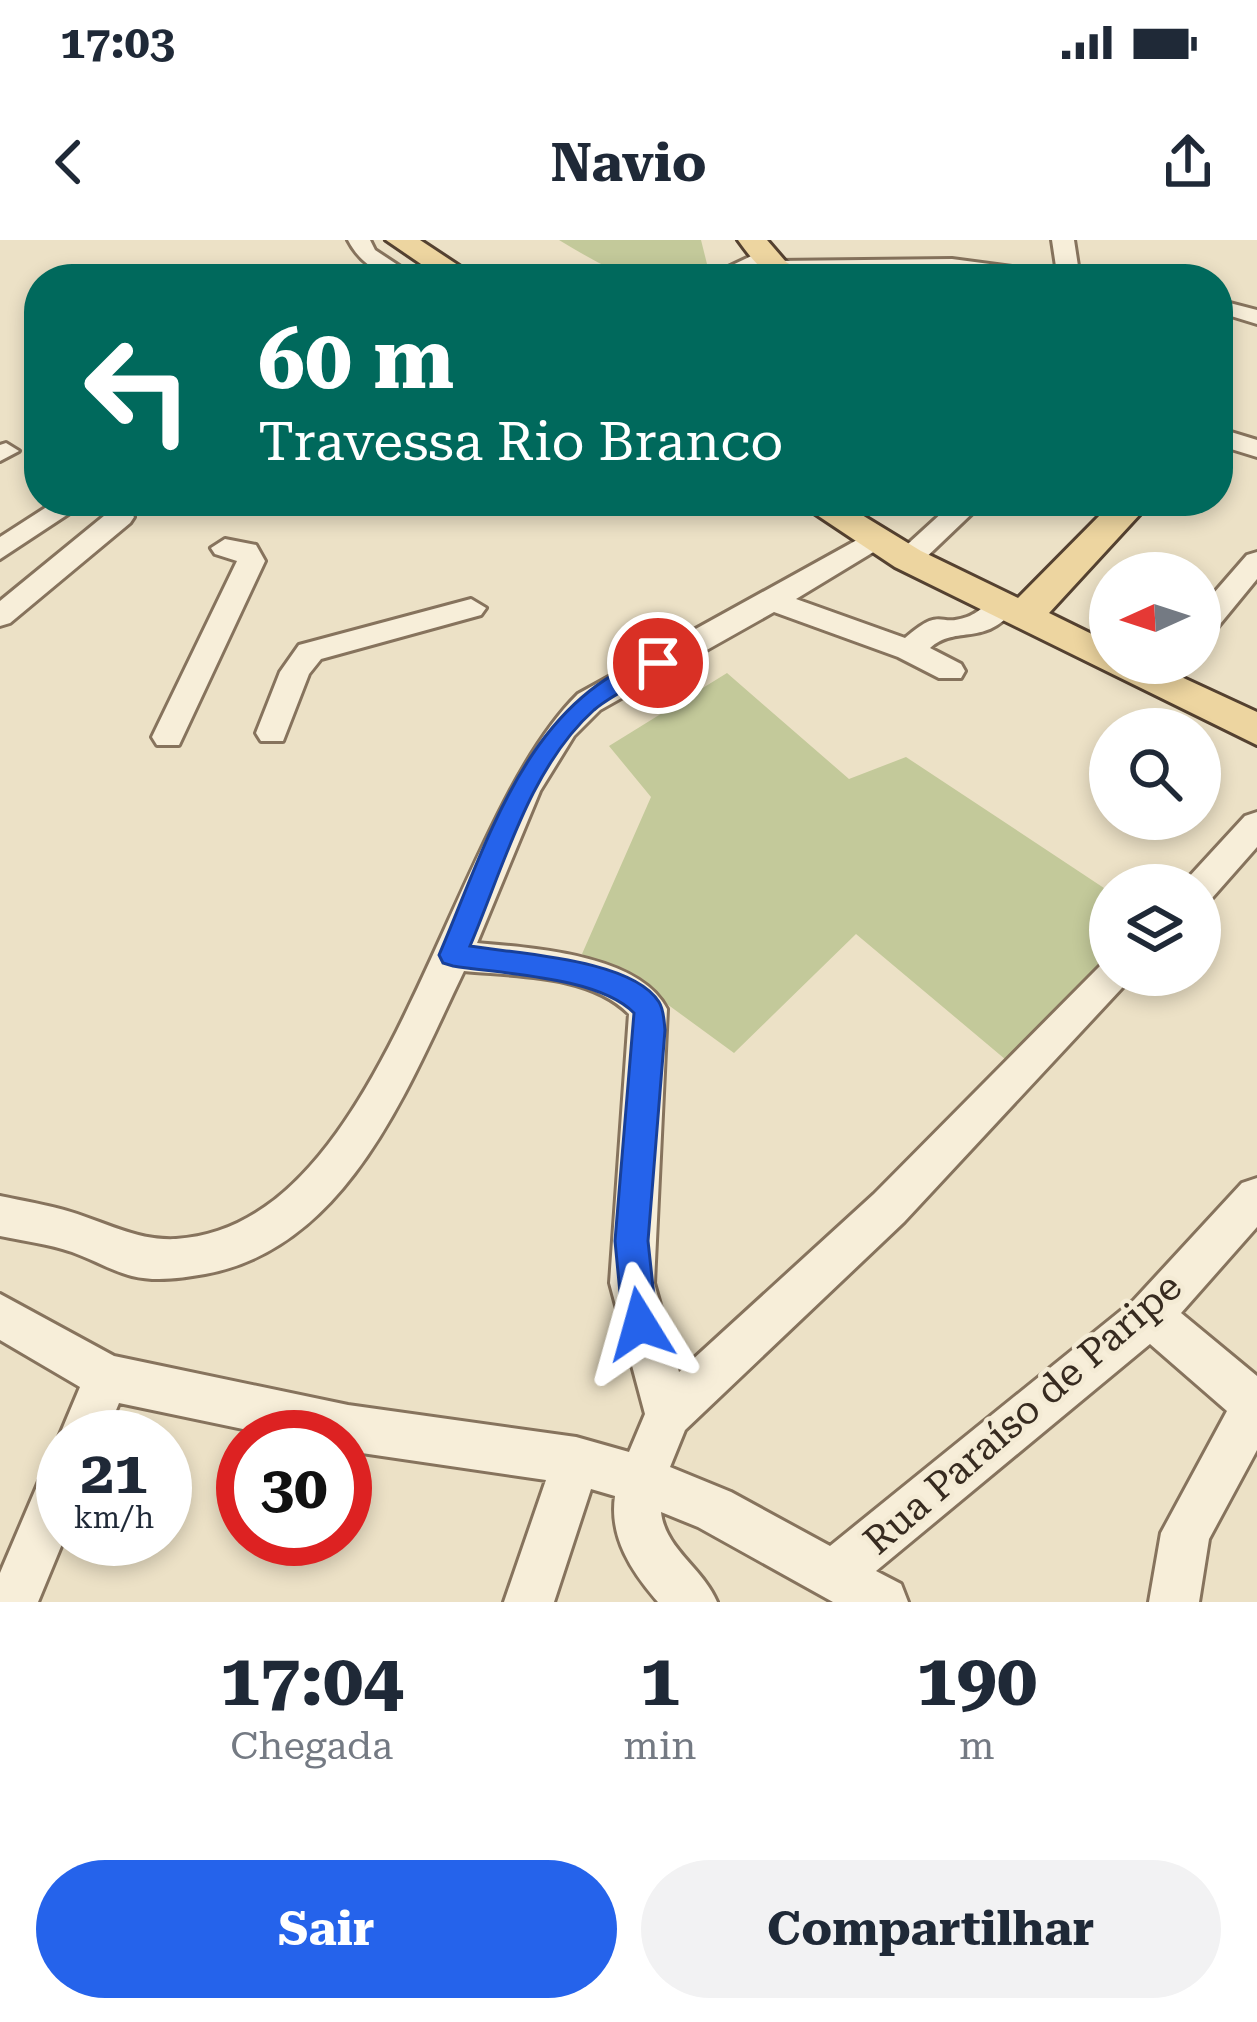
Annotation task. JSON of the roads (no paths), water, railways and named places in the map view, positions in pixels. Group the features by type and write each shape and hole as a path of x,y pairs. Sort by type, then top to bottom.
{"main road":[{"path":"400,240 439,264"},
{"path":"838,516 892,549 1089,650"},
{"path":"1012,612 1118,516"},
{"path":"1160,684 1257,730"}],"street":[{"path":"359,240 366,254 383,264"},
{"path":"773,261 880,264"},
{"path":"0,550 51,516"},
{"path":"0,1216 69,1232 133,1256 176,1259 221,1251 265,1234 305,1203 383,1098 453,955 524,790 562,728 589,701 772,601 892,549 946,516"},
{"path":"0,616 120,517"},
{"path":"168,737 250,561 245,551 225,548"},
{"path":"1221,604 1257,562"},
{"path":"772,601 909,650 950,671"},
{"path":"272,734 295,672 310,652 471,608"},
{"path":"909,650 937,626 975,627 1012,612"},
{"path":"1221,865 1257,825"},
{"path":"453,955 597,978 630,990 648,1009 632,1283 668,1414"},
{"path":"692,1602 649,1554 636,1517 641,1480 668,1414 889,1208 1095,996"},
{"name":"Rua Paraíso de Paripe","path":"834,1574 1150,1315 1257,1197"},
{"path":"1150,1315 1257,1406 1185,1533 1174,1602"},
{"path":"0,1316 107,1377 348,1428 576,1461 641,1480 714,1510 883,1602"},
{"path":"93,1410 107,1377"},
{"path":"529,1602 576,1461"},
{"path":"13,1602 36,1547"}]}
